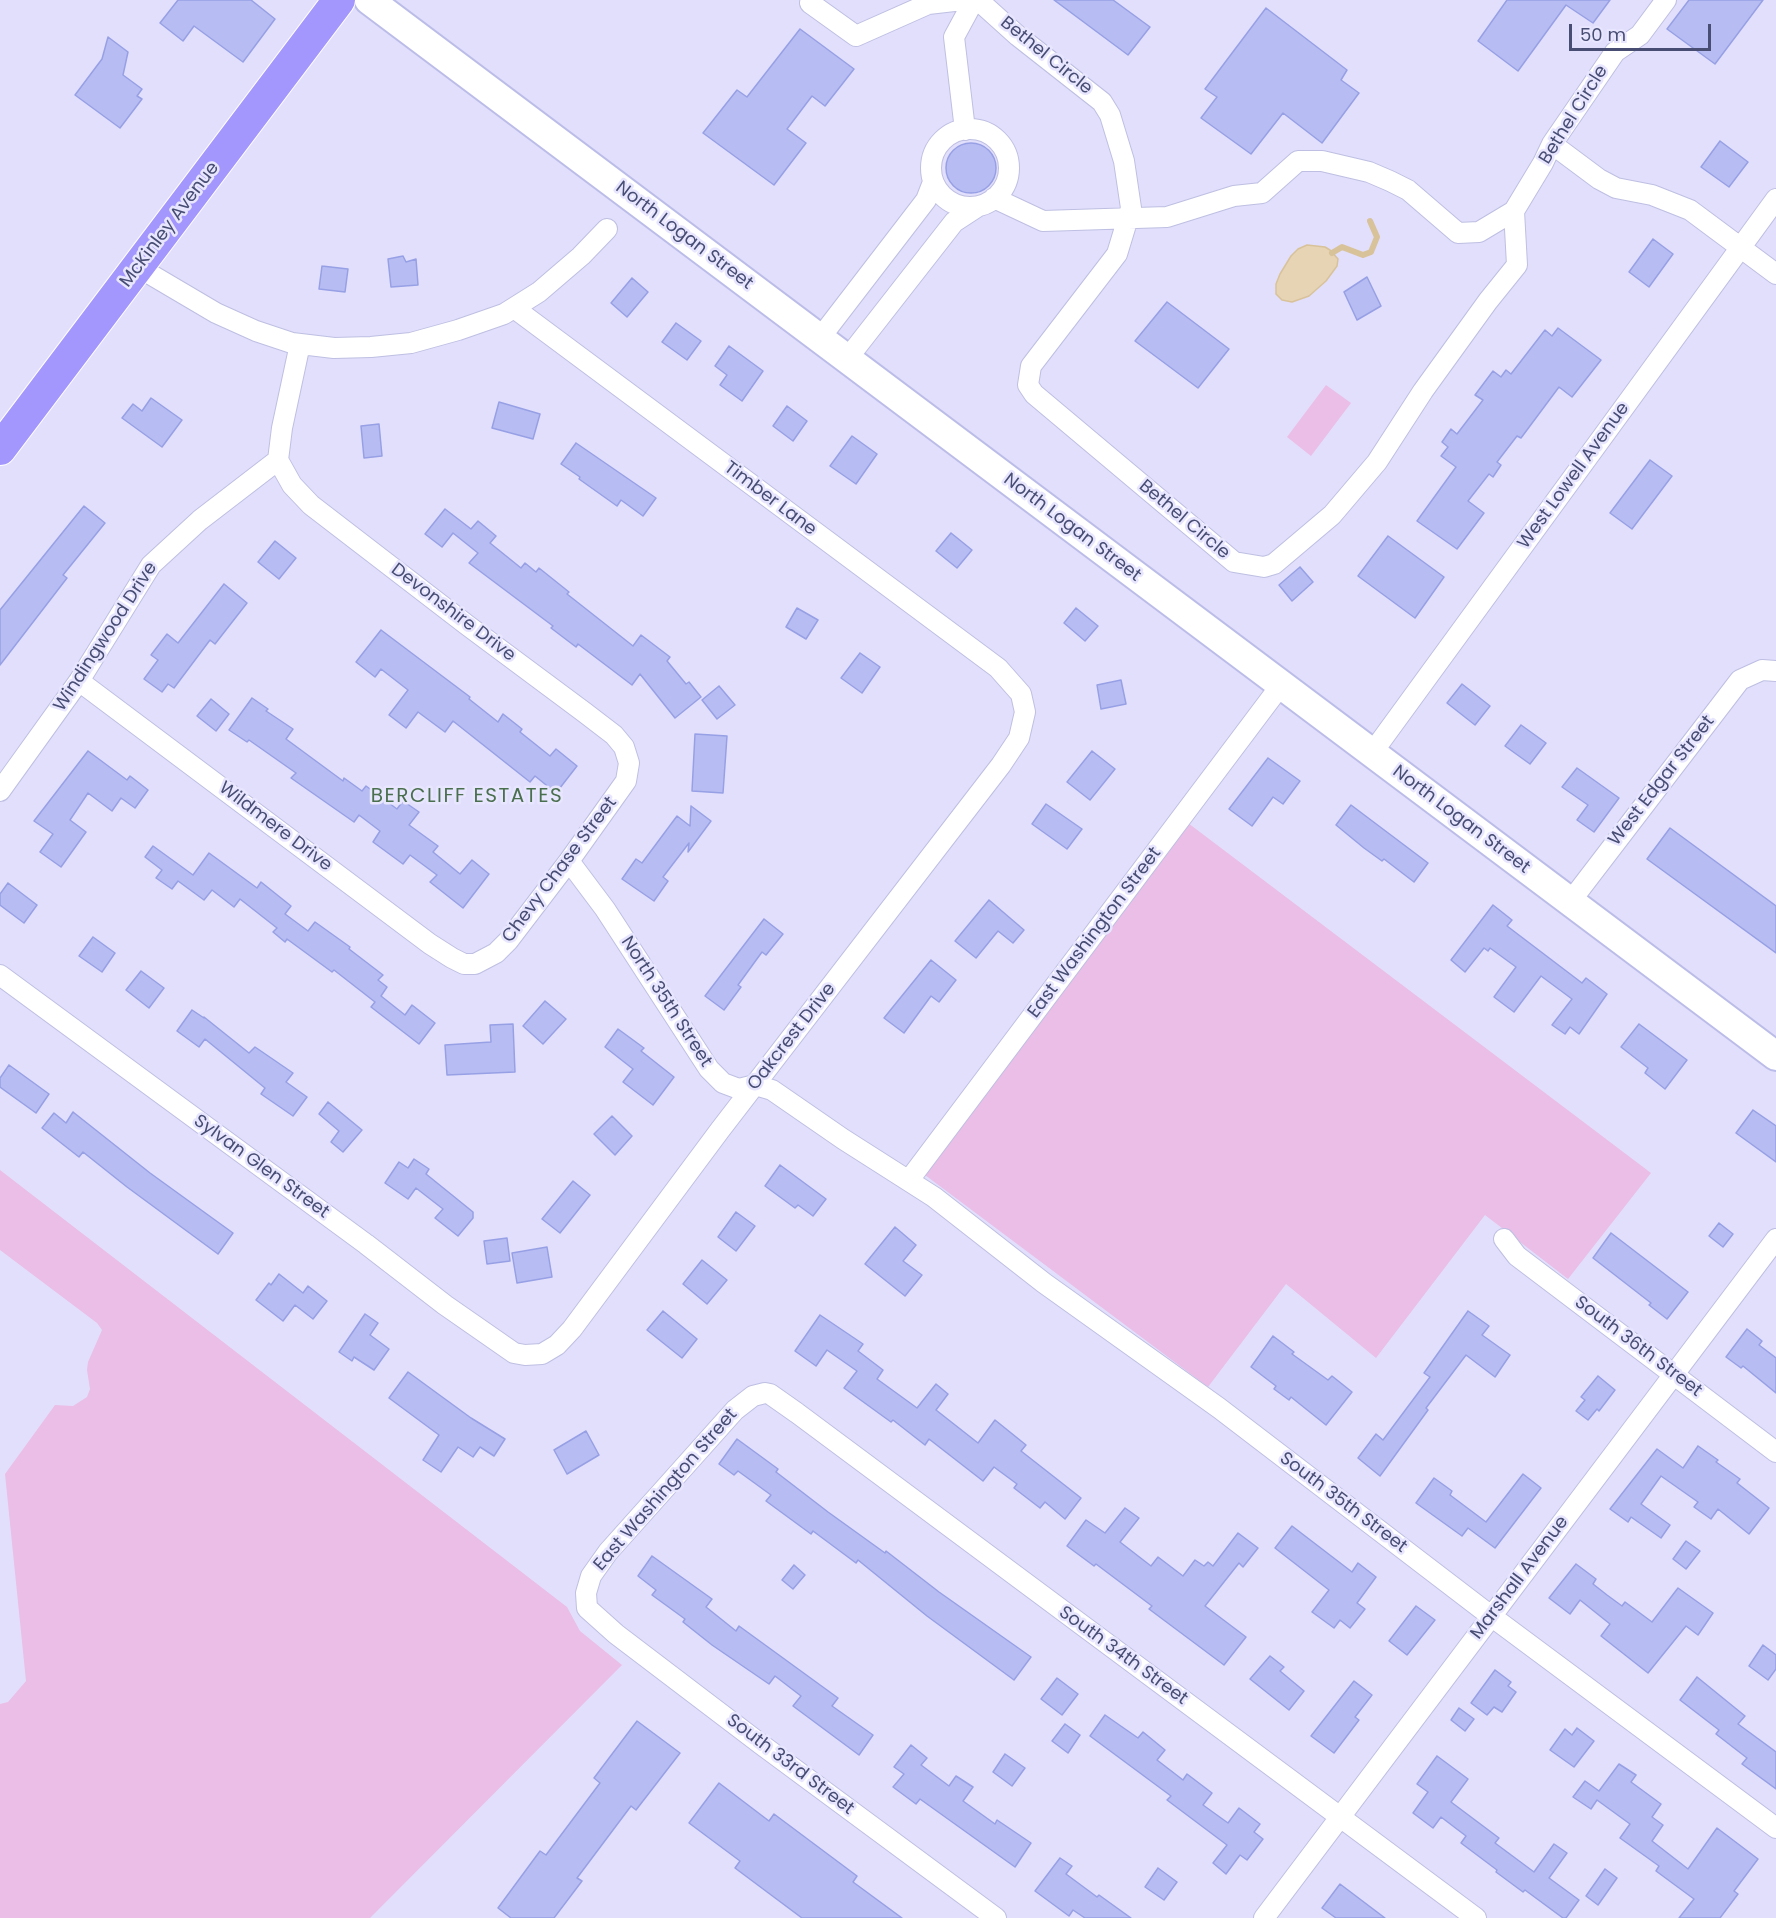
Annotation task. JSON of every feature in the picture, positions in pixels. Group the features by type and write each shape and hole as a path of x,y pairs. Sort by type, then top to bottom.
{"main road":[{"name":"McKinley Avenue","path":"0,449 339,0"}],"street":[{"name":"North Logan Street","path":"369,0 1776,1056"},
{"path":"810,3 856,36 928,4 963,0"},
{"name":"Bethel Circle","path":"954,37 976,0 1102,102 1110,115 1124,161 1131,208 1117,254 1031,366 1028,385 1034,394 1234,562 1252,567 1264,567 1274,564 1287,555 1332,515 1377,462 1423,391 1517,265 1514,211"},
{"name":"Bethel Circle","path":"933,182 941,195 954,204 961,206 986,202 1043,221 1167,217 1233,196 1262,193 1298,161 1322,161 1369,172 1390,181 1408,190 1458,233 1479,232 1514,211 1543,163 1551,144 1615,52 1640,35 1666,0"},
{"path":"942,4 954,37 965,129"},
{"path":"820,338 926,200 933,182 931,170 936,148 944,139 965,129 985,132 994,137 1007,156 1009,168 1002,190 954,222 848,359"},
{"path":"1551,144 1599,179 1616,188 1652,195 1689,209 1776,274"},
{"name":"West Lowell Avenue","path":"1372,753 1776,199"},
{"path":"138,267 216,314 292,344 334,348 371,347 411,343 504,314 539,292 581,256 607,229"},
{"name":"Timber Lane","path":"514,308 960,639 998,668 1021,694"},
{"path":"279,460 282,428 300,344"},
{"name":"Windingwood Drive","path":"0,791 79,681 151,565 200,520 279,460"},
{"name":"Devonshire Drive","path":"279,460 292,485 311,505 614,735 624,747 629,763"},
{"name":"West Edgar Street","path":"1570,902 1740,680 1769,671"},
{"name":"Wildmere Drive","path":"79,681 430,944 464,964 475,964"},
{"name":"East Washington Street","path":"909,1180 1281,685"},
{"name":"Oakcrest Drive","path":"525,1355 543,1354 558,1345 572,1329 755,1085 1001,765 1020,738 1025,712 1021,694"},
{"name":"Chevy Chase Street","path":"475,964 496,953 508,941 626,781 629,763"},
{"name":"North 35th Street","path":"569,861 605,909 709,1070 723,1083 739,1089 755,1085 772,1090 843,1139 909,1180"},
{"name":"Sylvan Glen Street","path":"0,975 366,1244 445,1305 514,1353 525,1355"},
{"name":"South 35th Street","path":"909,1180 1044,1283 1228,1415 1491,1616 1776,1828"},
{"name":"South 36th Street","path":"1504,1239 1517,1256 1776,1452"},
{"name":"Marshall Avenue","path":"1264,1918 1776,1239"},
{"name":"East Washington Street","path":"587,1608 586,1593 591,1576 608,1552 735,1410 753,1396 770,1394"},
{"name":"South 34th Street","path":"770,1394 1476,1918"},
{"name":"South 33rd Street","path":"587,1608 616,1634 753,1738 996,1918"}],"shaded area":[{"path":"1307,245 1325,247 1330,250 1338,259 1337,266 1326,281 1309,296 1292,302 1282,300 1276,294 1276,284 1280,274 1291,256 1298,249"},
{"path":"1326,385 1351,403 1311,456 1287,437"},
{"path":"1184,820 1651,1173 1568,1279 1485,1215 1376,1358 1286,1284 1208,1387 921,1172"},
{"path":"0,1170 567,1607 580,1631 622,1665 370,1918 0,1918 0,1704 8,1702 26,1681 5,1474 55,1405 73,1406 87,1397 90,1389 88,1362 102,1330 97,1323 0,1250"}],"building":[{"path":"178,0 251,0 275,19 243,62 194,26 183,41 160,23"},
{"path":"1054,0 1113,0 1150,27 1128,55"},
{"path":"1507,0 1610,0 1593,23 1566,5 1518,71 1478,41"},
{"path":"1689,0 1763,0 1715,64 1667,29"},
{"path":"1266,8 1347,70 1341,80 1359,93 1322,143 1283,113 1251,154 1201,118 1217,97 1205,89"},
{"path":"800,29 854,69 825,106 812,96 787,129 806,143 774,185 703,133 737,90 747,97"},
{"path":"108,37 128,52 123,75 142,89 137,96 142,99 120,128 75,95 102,59"},
{"path":"1720,141 1748,162 1729,187 1701,167"},
{"path":"966,143 976,143 989,150 996,163 996,173 989,186 976,193 966,193 957,189 950,182 946,173 946,163 950,154 957,147"},
{"path":"1653,239 1673,254 1649,287 1629,272"},
{"path":"403,256 406,262 416,259 418,285 391,287 388,259"},
{"path":"322,266 348,269 345,292 319,289"},
{"path":"1367,277 1381,306 1357,320 1344,292"},
{"path":"632,278 648,292 627,317 611,303"},
{"path":"1167,302 1229,349 1198,388 1135,341"},
{"path":"676,323 701,341 687,360 662,342"},
{"path":"1558,328 1601,360 1572,397 1559,387 1521,438 1517,436 1497,462 1501,465 1493,477 1489,474 1468,501 1484,513 1457,549 1417,521 1456,467 1441,456 1448,447 1442,442 1451,429 1457,434 1483,400 1475,395 1493,371 1501,377 1506,370 1511,374 1545,330 1552,336"},
{"path":"729,346 763,371 742,401 720,385 727,375 715,366"},
{"path":"151,398 182,420 162,447 122,418 133,404 142,411"},
{"path":"499,402 540,414 533,439 492,428"},
{"path":"787,406 807,421 793,441 773,426"},
{"path":"379,424 382,456 364,458 361,426"},
{"path":"852,436 877,454 856,484 830,466"},
{"path":"576,443 656,498 643,516 621,500 617,506 561,464"},
{"path":"1650,460 1672,476 1632,529 1610,513"},
{"path":"84,506 105,523 63,575 67,578 0,665 0,610"},
{"path":"445,509 471,529 478,521 496,536 490,543 521,568 525,563 536,572 539,568 569,592 567,594 633,646 641,635 670,657 667,661 686,684 689,682 701,697 675,718 640,674 632,685 578,644 576,647 551,628 553,626 469,563 478,553 453,533 442,547 425,534"},
{"path":"951,533 972,550 957,568 936,551"},
{"path":"1388,536 1444,577 1415,618 1358,576"},
{"path":"275,541 296,558 279,579 258,562"},
{"path":"1300,567 1313,582 1292,601 1279,585"},
{"path":"224,584 247,603 215,644 210,640 174,688 168,684 162,692 144,679 158,660 151,655 167,634 178,643"},
{"path":"797,608 818,620 806,639 786,627"},
{"path":"1076,608 1098,626 1085,641 1064,623"},
{"path":"381,630 470,697 469,699 498,722 503,714 522,729 520,732 550,756 556,749 577,766 556,793 535,776 530,782 453,721 445,732 418,712 406,728 389,715 408,690 381,669 375,677 356,662"},
{"path":"860,653 880,667 862,693 841,678"},
{"path":"1121,680 1126,704 1101,709 1097,685"},
{"path":"1462,684 1490,706 1475,725 1447,703"},
{"path":"719,686 735,705 717,719 702,700"},
{"path":"252,698 268,709 266,711 293,729 286,739 343,781 344,778 362,791 366,786 397,809 403,801 419,812 409,825 438,846 433,852 460,874 472,860 489,874 463,908 430,882 437,875 410,855 403,864 373,842 380,831 359,815 354,822 291,778 296,773 249,740 247,742 229,730"},
{"path":"211,699 229,714 216,731 197,716"},
{"path":"1521,725 1546,743 1530,764 1505,746"},
{"path":"695,734 727,736 723,793 692,791"},
{"path":"88,751 127,780 130,776 148,790 135,808 121,798 112,811 88,793 70,820 86,832 61,867 40,852 53,834 34,821"},
{"path":"1092,751 1115,769 1090,800 1067,782"},
{"path":"1268,758 1300,781 1283,804 1273,797 1252,826 1229,809"},
{"path":"1577,768 1619,798 1594,832 1577,820 1588,805 1562,787"},
{"path":"1046,804 1082,829 1067,849 1032,824"},
{"path":"1351,805 1428,863 1414,882 1384,859 1382,861 1364,848 1336,825"},
{"path":"691,806 711,821 688,852 689,843 663,877 668,881 654,901 622,879 636,859 642,863 677,816 690,826"},
{"path":"1670,828 1776,906 1776,953 1647,859"},
{"path":"153,846 193,875 209,853 257,888 261,882 291,906 285,914 308,931 315,922 383,975 378,980 387,987 381,996 405,1015 412,1005 435,1023 419,1044 371,1007 375,1002 334,970 332,972 287,939 285,942 273,932 277,928 240,899 234,907 212,890 204,900 178,881 172,889 156,878 162,870 145,857"},
{"path":"8,883 37,905 24,923 0,905 0,894"},
{"path":"989,900 1024,930 1013,943 998,931 976,958 955,941"},
{"path":"1493,905 1512,920 1507,926 1582,983 1586,978 1607,994 1579,1034 1570,1027 1565,1034 1552,1025 1572,999 1541,976 1514,1012 1494,997 1516,967 1490,948 1488,951 1484,948 1465,972 1451,960"},
{"path":"764,919 783,934 766,955 762,952 738,985 741,987 724,1010 705,996"},
{"path":"93,937 115,953 102,972 79,956"},
{"path":"931,960 956,980 939,1002 931,996 904,1033 884,1018"},
{"path":"141,971 164,988 149,1008 126,990"},
{"path":"545,1001 566,1019 543,1044 523,1026"},
{"path":"192,1010 249,1053 255,1047 293,1073 286,1082 307,1097 293,1116 261,1094 265,1088 205,1039 199,1047 177,1031"},
{"path":"513,1024 515,1072 447,1075 445,1045 491,1042 490,1025"},
{"path":"1639,1024 1687,1060 1665,1089 1645,1073 1648,1068 1621,1047"},
{"path":"618,1029 644,1048 641,1051 674,1077 653,1105 623,1082 633,1069 605,1047"},
{"path":"9,1065 49,1094 36,1113 0,1087 0,1078"},
{"path":"328,1102 362,1130 343,1152 331,1142 339,1131 319,1114"},
{"path":"1753,1110 1776,1126 1776,1162 1736,1133"},
{"path":"73,1112 150,1173 233,1233 218,1254 83,1152 79,1157 42,1128 54,1113 66,1123"},
{"path":"612,1116 632,1136 615,1155 594,1134"},
{"path":"414,1159 429,1169 426,1174 473,1212 473,1218 458,1236 435,1218 443,1209 416,1188 408,1199 385,1183 399,1162 408,1168"},
{"path":"780,1165 826,1199 813,1216 798,1205 795,1208 765,1186"},
{"path":"573,1181 590,1195 560,1233 542,1219"},
{"path":"736,1212 755,1226 736,1251 718,1237"},
{"path":"1719,1223 1733,1234 1723,1247 1709,1236"},
{"path":"895,1227 916,1245 903,1261 922,1275 905,1296 865,1264"},
{"path":"1611,1233 1688,1292 1667,1319 1649,1305 1651,1303 1593,1258"},
{"path":"507,1238 510,1261 487,1264 484,1241"},
{"path":"547,1247 552,1277 517,1283 512,1253"},
{"path":"702,1260 727,1280 707,1304 683,1284"},
{"path":"279,1274 303,1293 308,1286 327,1301 313,1319 295,1305 283,1321 256,1300"},
{"path":"663,1311 697,1339 682,1358 647,1330"},
{"path":"1468,1311 1489,1326 1482,1335 1510,1355 1495,1377 1466,1355 1426,1408 1428,1410 1380,1476 1358,1458 1376,1434 1383,1440 1430,1377 1424,1373"},
{"path":"365,1314 378,1323 370,1335 389,1349 374,1370 354,1357 352,1361 339,1352"},
{"path":"820,1315 863,1344 858,1351 883,1370 877,1379 917,1408 936,1384 948,1394 936,1410 978,1443 995,1420 1026,1445 1021,1451 1081,1498 1065,1519 1045,1502 1040,1508 1014,1488 1017,1484 994,1467 983,1481 929,1439 925,1445 893,1420 891,1422 844,1388 857,1371 827,1350 816,1366 795,1351"},
{"path":"1747,1329 1762,1341 1759,1345 1776,1358 1776,1393 1743,1366 1741,1368 1726,1357"},
{"path":"1273,1336 1294,1352 1292,1354 1328,1380 1332,1376 1352,1392 1326,1425 1291,1397 1289,1400 1274,1389 1276,1386 1251,1367"},
{"path":"408,1372 471,1418 505,1439 494,1456 480,1447 473,1457 458,1447 441,1472 423,1460 439,1435 389,1398"},
{"path":"1598,1376 1615,1390 1599,1411 1597,1409 1588,1420 1576,1411 1585,1400 1581,1397"},
{"path":"586,1431 599,1455 567,1474 554,1450"},
{"path":"737,1439 778,1469 776,1472 828,1512 885,1553 886,1551 939,1592 1031,1657 1014,1680 927,1616 858,1560 856,1563 813,1531 811,1534 766,1501 771,1495 738,1471 734,1475 719,1464"},
{"path":"1698,1446 1740,1479 1737,1483 1769,1508 1749,1534 1718,1509 1711,1519 1694,1507 1698,1502 1661,1476 1641,1504 1670,1525 1661,1538 1631,1517 1628,1522 1610,1509 1657,1449 1683,1468"},
{"path":"1523,1474 1541,1488 1495,1548 1468,1528 1462,1536 1416,1503 1434,1478 1452,1491 1450,1495 1486,1522"},
{"path":"1125,1508 1139,1518 1120,1542 1151,1566 1158,1557 1183,1576 1195,1560 1204,1566 1208,1562 1213,1566 1238,1533 1258,1548 1243,1567 1239,1563 1205,1606 1246,1637 1224,1665 1149,1609 1152,1606 1096,1564 1094,1566 1067,1546 1086,1520 1105,1533"},
{"path":"1292,1526 1352,1572 1358,1563 1376,1577 1357,1603 1365,1609 1350,1628 1340,1620 1334,1628 1312,1612 1329,1590 1275,1548"},
{"path":"1686,1541 1700,1551 1686,1569 1673,1559"},
{"path":"652,1556 712,1599 706,1607 736,1631 739,1626 838,1698 832,1706 873,1735 859,1755 793,1706 801,1696 775,1676 769,1684 712,1645 683,1622 685,1619 652,1595 656,1590 638,1576"},
{"path":"1576,1564 1596,1579 1593,1584 1607,1595 1622,1606 1625,1602 1652,1622 1678,1588 1713,1613 1698,1635 1686,1626 1648,1673 1601,1636 1610,1624 1580,1600 1570,1614 1549,1598"},
{"path":"794,1565 805,1575 793,1589 782,1580"},
{"path":"1416,1606 1435,1620 1407,1655 1389,1641"},
{"path":"1763,1645 1776,1655 1776,1669 1768,1680 1749,1666"},
{"path":"1270,1656 1284,1667 1280,1671 1304,1691 1289,1710 1250,1679"},
{"path":"1495,1670 1511,1682 1508,1686 1516,1692 1502,1712 1494,1707 1487,1715 1471,1703"},
{"path":"1697,1677 1745,1716 1738,1724 1776,1752 1776,1789 1742,1764 1747,1758 1716,1734 1719,1730 1680,1700"},
{"path":"1057,1678 1078,1694 1062,1715 1041,1699"},
{"path":"1354,1681 1372,1695 1355,1717 1359,1720 1334,1753 1311,1736"},
{"path":"1459,1708 1474,1719 1465,1731 1451,1720"},
{"path":"1105,1715 1138,1738 1143,1732 1165,1750 1157,1760 1183,1780 1187,1774 1212,1793 1203,1805 1228,1823 1239,1808 1260,1824 1254,1832 1263,1839 1247,1860 1240,1855 1226,1874 1213,1863 1227,1845 1167,1800 1171,1796 1090,1736"},
{"path":"637,1721 680,1753 636,1810 631,1806 577,1878 582,1881 554,1918 511,1918 498,1908 540,1851 546,1855 600,1783 594,1778"},
{"path":"1065,1724 1080,1735 1068,1753 1052,1741"},
{"path":"1577,1728 1594,1741 1574,1767 1550,1750 1565,1729 1572,1735"},
{"path":"911,1745 927,1758 921,1765 949,1786 956,1776 973,1787 963,1801 995,1824 997,1820 1031,1843 1015,1867 920,1799 916,1804 893,1787 904,1774 894,1767"},
{"path":"1005,1754 1025,1768 1012,1786 993,1772"},
{"path":"1437,1756 1468,1779 1451,1802 1499,1838 1495,1843 1534,1872 1554,1844 1567,1853 1549,1878 1579,1900 1566,1918 1525,1890 1523,1892 1496,1872 1497,1870 1461,1843 1466,1836 1441,1817 1433,1828 1413,1813 1428,1792 1417,1784"},
{"path":"1619,1764 1636,1775 1631,1782 1661,1804 1652,1817 1663,1825 1652,1841 1688,1869 1717,1828 1758,1859 1734,1891 1738,1894 1720,1918 1679,1918 1694,1899 1656,1871 1659,1866 1620,1838 1630,1824 1597,1800 1591,1809 1573,1797 1585,1781 1599,1791"},
{"path":"719,1783 769,1821 774,1814 857,1876 853,1882 902,1918 802,1918 735,1868 740,1861 689,1823"},
{"path":"1060,1858 1072,1866 1066,1874 1131,1918 1085,1918 1073,1910 1069,1916 1035,1891"},
{"path":"1158,1868 1177,1882 1164,1900 1145,1887"},
{"path":"1605,1869 1617,1878 1598,1905 1586,1896"},
{"path":"1340,1884 1385,1918 1336,1918 1322,1908"}],"waterway":[{"path":"1332,253 1342,247 1363,255 1371,252 1377,237 1370,221"}],"district":[{"name":"BERCLIFF ESTATES","path":"467,797"}]}
